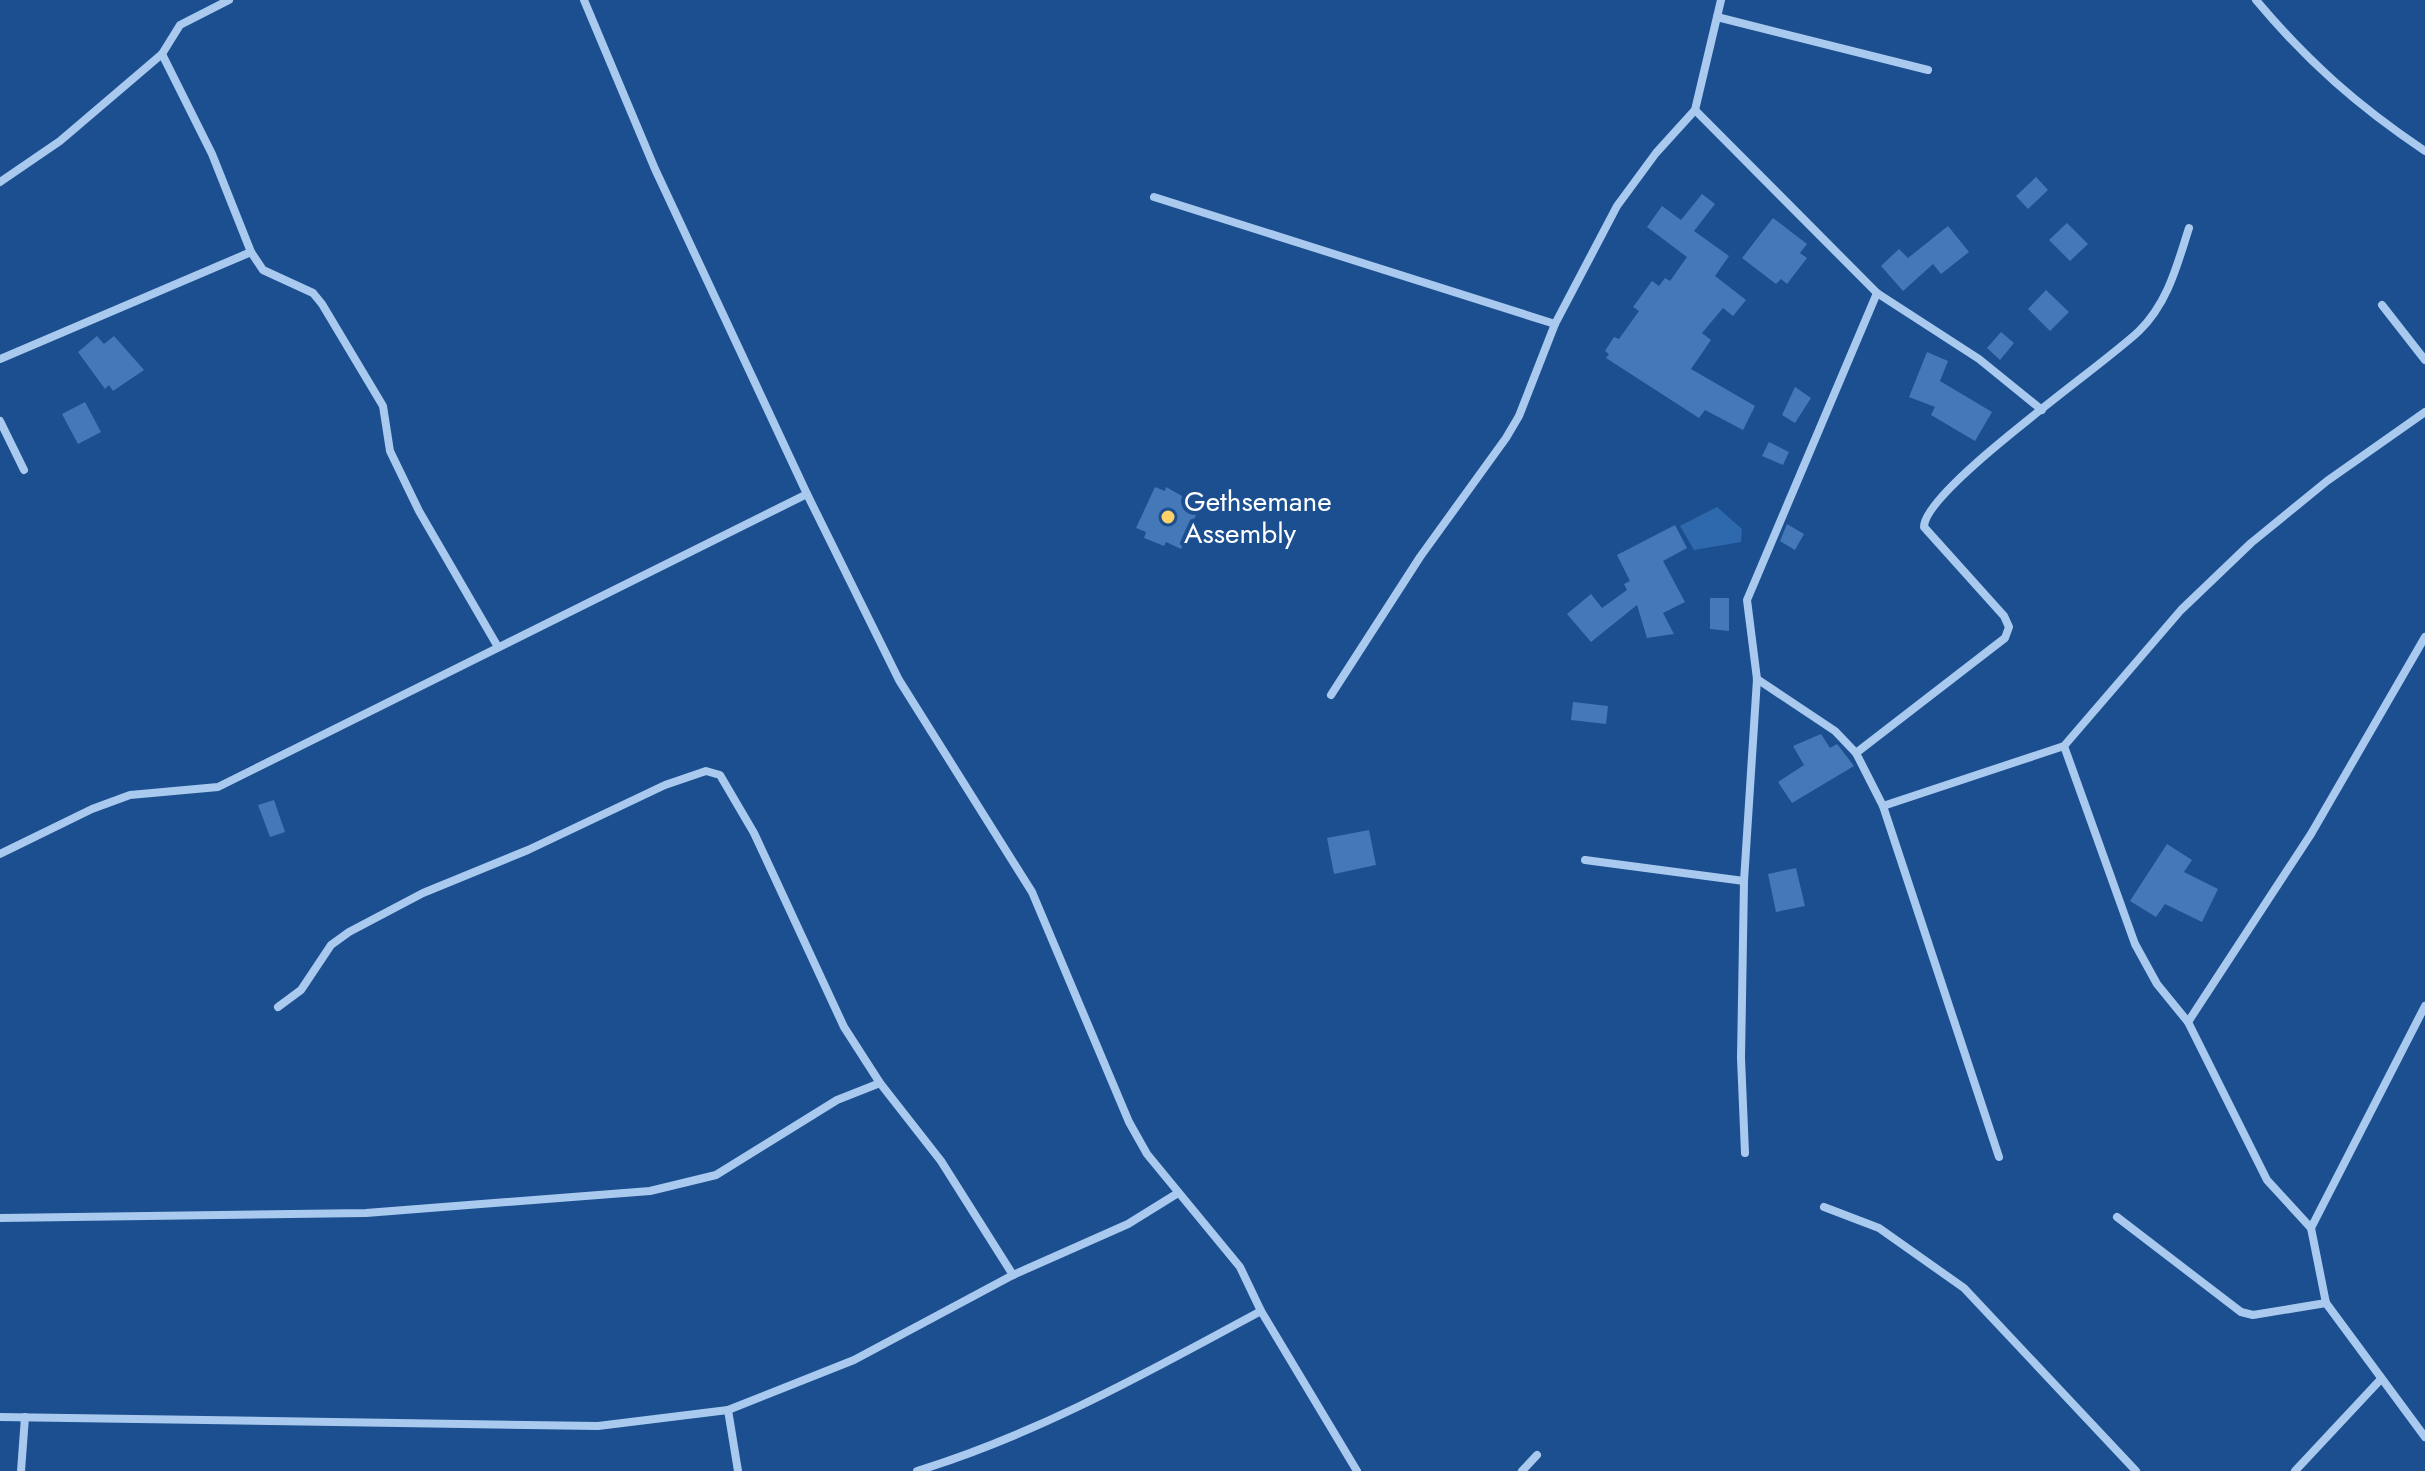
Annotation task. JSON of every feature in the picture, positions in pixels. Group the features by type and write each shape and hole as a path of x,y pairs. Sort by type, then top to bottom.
{"street":[{"path":"0,182 60,141 162,54 180,25 229,0"},
{"path":"584,0 655,169 807,494 899,680 1032,892 1129,1122 1147,1154 1240,1267 1261,1311 1357,1471"},
{"path":"1331,695 1420,557 1519,416 1555,324 1617,206 1656,153 1695,110 1721,0"},
{"path":"2256,0 2298,49 2337,87 2425,151"},
{"path":"1717,17 1928,70"},
{"path":"162,54 212,154 251,252 263,270 313,293 322,304 383,406 390,451 419,511 498,647"},
{"path":"1695,110 1877,293 1979,359 2042,410"},
{"path":"1154,197 1555,324"},
{"path":"1856,753 2005,638 2009,627 2004,616 1924,527 1929,510 1960,477 2140,331 2166,293 2189,228"},
{"path":"0,359 251,252"},
{"path":"1745,1153 1741,1025 1744,881 1757,679 1747,614 1750,588 1877,293"},
{"path":"2382,305 2425,360"},
{"path":"1883,806 2064,746 2181,610 2251,543 2327,481 2425,412"},
{"path":"0,421 24,470"},
{"path":"0,854 92,809 130,795 218,787 807,494"},
{"path":"2188,1022 2311,834 2425,637"},
{"path":"1757,679 1814,714 1856,753 1883,806 1999,1157"},
{"path":"2064,746 2135,944 2157,984 2188,1022 2267,1180 2311,1228 2326,1303 2425,1437"},
{"path":"278,1007 301,990 331,945 349,932 423,893 528,850 665,785 706,771 720,775 729,787 844,1027 880,1083 941,1161 1013,1275"},
{"path":"1585,860 1744,881"},
{"path":"2311,1228 2425,1006"},
{"path":"0,1218 366,1213 650,1191 716,1175 837,1100 880,1083"},
{"path":"0,1417 598,1426 728,1410 854,1360 1013,1275 1128,1224 1178,1193"},
{"path":"1824,1207 1879,1228 1964,1288 2136,1471"},
{"path":"2117,1217 2241,1312 2253,1315 2326,1303"},
{"path":"917,1471 947,1466 1035,1427 1119,1387 1261,1311"},
{"path":"2295,1471 2381,1379"},
{"path":"728,1410 738,1471"},
{"path":"21,1471 25,1417"},
{"path":"1522,1471 1537,1455"}],"shaded area":[{"path":"1717,507 1742,529 1741,542 1694,550 1680,526"}],"building":[{"path":"2036,177 2048,190 2028,209 2016,196"},
{"path":"1702,194 1715,204 1694,231 1729,256 1715,276 1746,300 1733,316 1723,308 1702,333 1711,340 1691,369 1755,406 1743,430 1705,410 1699,418 1606,358 1609,354 1605,351 1614,337 1619,339 1639,311 1633,307 1652,281 1659,286 1665,278 1670,281 1687,257 1647,227 1662,206 1681,220"},
{"path":"1773,218 1807,244 1800,253 1807,258 1787,284 1781,279 1776,284 1742,258"},
{"path":"2067,223 2088,244 2070,261 2049,240"},
{"path":"1948,226 1969,252 1941,274 1933,264 1903,291 1881,266 1899,249 1908,258"},
{"path":"2046,290 2069,312 2050,331 2028,309"},
{"path":"2001,332 2014,343 2000,360 1987,348"},
{"path":"97,336 104,344 114,336 144,370 113,391 109,385 105,389 78,352"},
{"path":"1927,352 1948,361 1940,381 1992,412 1975,441 1931,415 1935,407 1909,397"},
{"path":"1795,387 1811,398 1795,423 1782,415"},
{"path":"85,402 101,432 78,444 62,414"},
{"path":"1769,442 1789,452 1783,465 1762,456"},
{"name":"Gethsemane Assembly","path":"1155,487 1165,491 1166,487 1200,506 1181,549 1166,542 1164,546 1144,538 1146,532 1136,528"},
{"path":"1787,524 1804,534 1795,550 1780,541"},
{"path":"1675,525 1687,548 1663,561 1685,602 1663,613 1674,634 1647,638 1637,605 1591,642 1567,614 1591,594 1602,608 1627,590 1624,584 1630,581 1617,555"},
{"path":"1710,598 1729,598 1729,631 1710,629"},
{"path":"1573,702 1608,706 1606,724 1571,720"},
{"path":"1821,734 1830,748 1837,744 1854,766 1792,803 1778,782 1804,765 1793,746"},
{"path":"274,800 285,832 270,837 258,805"},
{"path":"1369,830 1376,865 1334,874 1327,838"},
{"path":"2167,844 2192,860 2184,872 2218,889 2202,922 2165,904 2156,917 2130,901"},
{"path":"1796,868 1805,906 1776,912 1768,874"}],"place":[{"name":"Gethsemane Assembly","path":"1168,517"}]}
